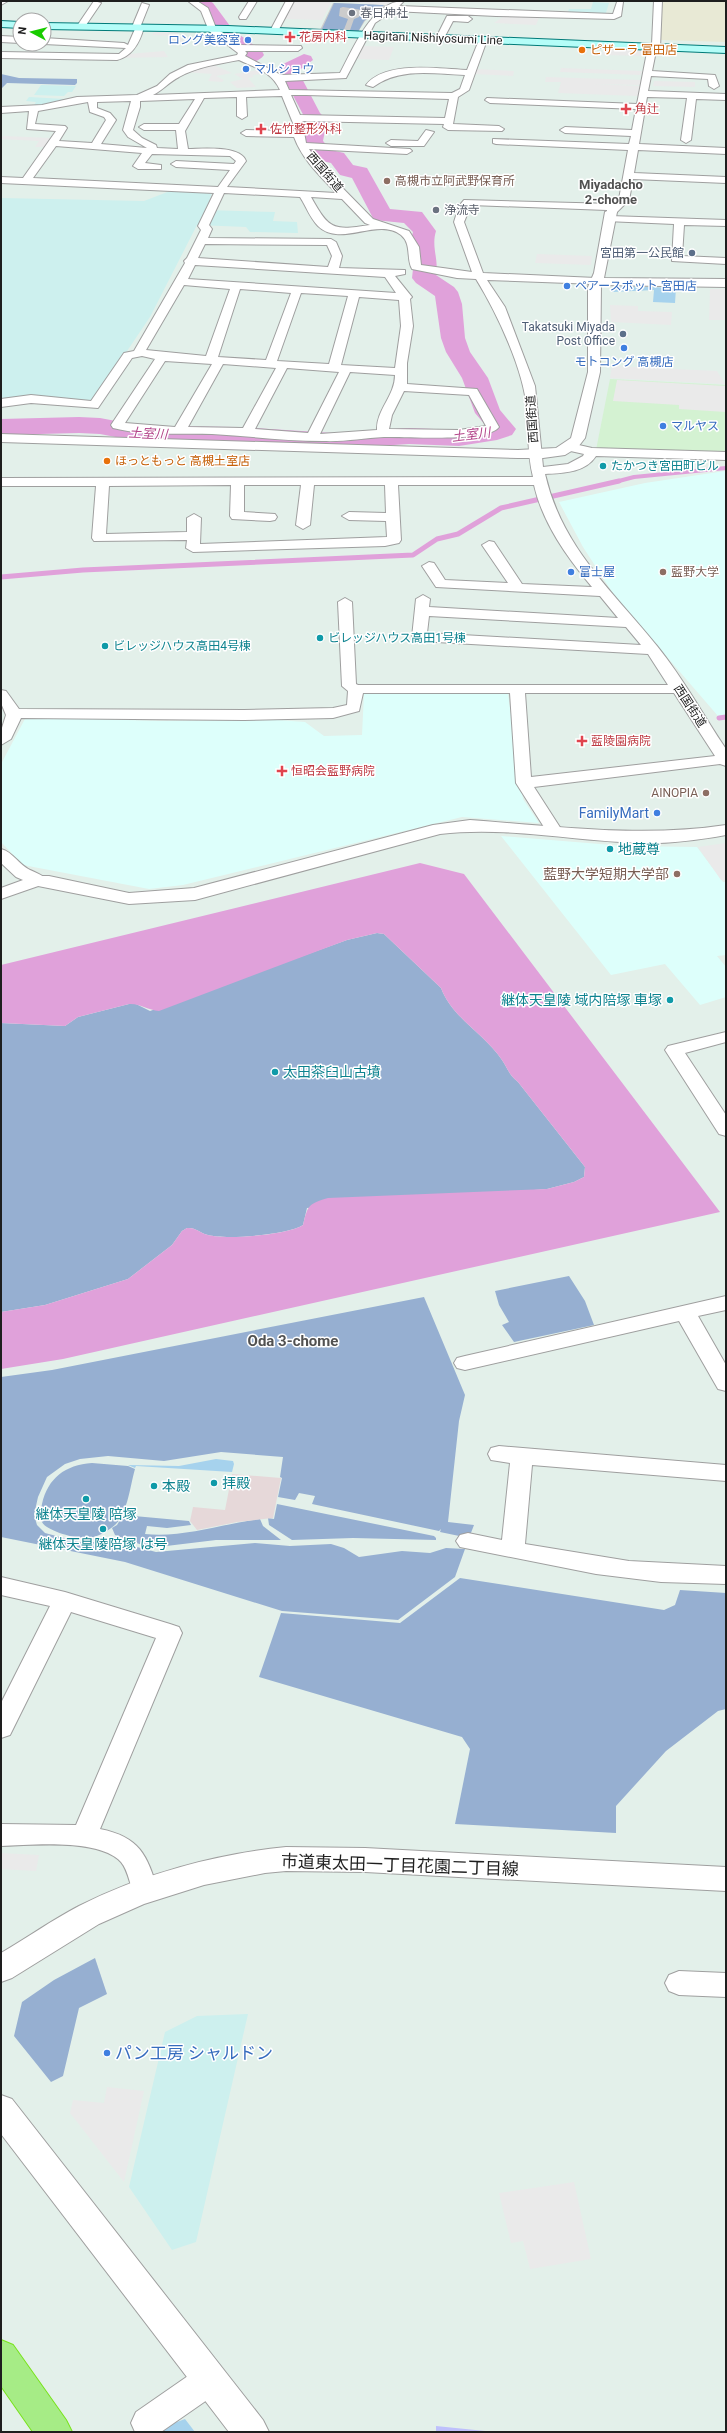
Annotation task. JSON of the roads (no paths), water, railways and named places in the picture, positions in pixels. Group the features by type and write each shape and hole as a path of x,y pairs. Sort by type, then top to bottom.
{"highway":[{"path":"1,2357 54,2432"}],"main road":[{"path":"1,24 12,25"},
{"name":"Hagitani Nishiyosumi Line","path":"52,26 138,28 221,27 274,31 726,50"}],"street":[{"path":"192,1 205,10 244,51 279,78 343,76 372,22 400,1"},
{"path":"243,17 253,1"},
{"path":"274,31 290,1"},
{"path":"1,438 535,454 554,453 570,447 578,438 594,372 594,287 612,213 624,200 654,47 658,1"},
{"path":"428,10 439,2"},
{"path":"81,26 97,3"},
{"path":"1,110 34,109 92,99 202,95 286,93 454,96 464,90 482,40 491,20 501,4"},
{"path":"440,38 450,18 491,20 540,13 614,17 617,16 620,4"},
{"path":"1,55 108,58 124,55 132,47 144,8 133,10"},
{"path":"390,8 428,10 491,20"},
{"path":"221,27 244,51"},
{"path":"1,39 12,40"},
{"path":"52,42 132,47"},
{"path":"137,98 160,88 173,76 187,68 244,51 298,48"},
{"path":"648,73 712,77 714,86"},
{"path":"428,78 416,88 370,85 385,77 468,77"},
{"name":"西国街道","path":"279,78 286,93 296,106 302,146 316,166 346,196 367,220 380,226 400,230 406,234 414,247 416,267"},
{"path":"100,87 103,99"},
{"path":"241,94 246,119 245,141"},
{"path":"645,94 726,97"},
{"path":"183,150 180,131 202,95"},
{"path":"396,119 404,95"},
{"path":"454,96 448,127 500,129"},
{"path":"686,140 692,96"},
{"path":"137,98 135,111 127,126 130,133 153,151"},
{"path":"92,99 92,110 109,117 132,116"},
{"path":"490,100 642,107"},
{"path":"25,182 62,128 30,127 34,109"},
{"path":"96,146 111,120 109,117"},
{"path":"297,118 449,121"},
{"path":"144,127 182,127"},
{"path":"232,153 245,141 299,131 372,127"},
{"path":"564,130 636,133"},
{"path":"370,149 374,142 421,144 429,132"},
{"path":"496,141 726,152"},
{"path":"53,143 153,151 183,150 232,153 240,158 241,161 220,191 203,226 207,229 181,282 139,350 142,353"},
{"path":"302,146 407,151"},
{"path":"153,151 138,166 158,167"},
{"path":"158,188 176,168 236,167"},
{"path":"628,176 726,180"},
{"path":"1,180 346,196"},
{"path":"304,195 324,226 332,229 352,230 380,226"},
{"name":"西国街道","path":"612,213 468,202 464,206 459,222 479,276 499,307 529,386 533,410 535,454 544,499 559,534 580,564 653,650 726,760"},
{"path":"612,213 679,222 726,224"},
{"path":"679,222 676,259 726,262"},
{"path":"200,241 332,242 337,256 332,271"},
{"path":"190,261 388,274 416,267 457,275 596,281 726,284"},
{"path":"383,433 382,425 400,387 402,372 400,369 408,320 406,297 401,288 388,274"},
{"path":"181,282 406,297"},
{"path":"179,431 215,360 236,286"},
{"path":"247,432 276,364 297,290"},
{"path":"334,368 354,294"},
{"path":"1,403 31,399 94,405 128,355 142,353 215,360 402,372"},
{"path":"162,356 117,425 141,430 247,432 312,437 367,436 383,433 461,434 487,431 493,427 473,392 400,387"},
{"path":"312,437 346,369"},
{"path":"570,447 592,452 646,459 726,456"},
{"path":"1,482 103,480 308,480 391,482 540,476 579,465 586,460 592,452"},
{"path":"103,480 99,538 192,536"},
{"path":"238,480 237,516 270,517"},
{"path":"303,525 308,480"},
{"path":"194,518 192,536 193,548 385,542 394,540 391,482"},
{"path":"349,516 392,516"},
{"path":"489,545 518,588"},
{"path":"429,566 441,584 605,592"},
{"path":"345,602 349,686 356,689 679,689"},
{"path":"631,623 529,617 423,604 418,637 538,642 653,650"},
{"path":"529,617 538,642"},
{"path":"15,713 171,715 333,713 354,708 356,689"},
{"path":"517,690 524,783 555,832"},
{"path":"1,694 15,713 12,726 1,740"},
{"path":"524,783 726,760"},
{"path":"1,854 22,873 38,880 63,882 121,897 154,898 195,894 439,828 470,825 642,838 689,836 726,830"},
{"path":"1,894 38,880"},
{"path":"726,1037 674,1050 726,1130"},
{"path":"465,1363 685,1312 726,1304"},
{"path":"685,1312 726,1384"},
{"path":"499,1454 726,1473"},
{"path":"513,1550 522,1456"},
{"path":"468,1541 621,1569 680,1575 726,1575"},
{"path":"1,1586 65,1601 170,1633 84,1837"},
{"path":"1,1728 65,1601"},
{"path":"1,1835 84,1837 110,1840 124,1848 134,1861 145,1891"},
{"name":"市道東太田一丁目花園二丁目線","path":"1,1969 89,1915 145,1891 224,1868 286,1859 440,1864 726,1879"},
{"path":"679,1983 726,1985"},
{"path":"1,2109 209,2380 251,2432"},
{"path":"147,2423 209,2380"}],"waterway":[{"name":"土室川","path":"197,1 210,10 219,26 227,34 255,55 250,57"},
{"name":"土室川","path":"1,427 79,425 100,426 142,434 239,435 333,441 409,436 459,438 488,434 503,429 488,413 475,378 458,352 453,338 450,304 446,292 424,278 426,260 422,247 422,238 425,231 414,221 414,217 382,215 360,172 347,171 337,157 325,156 313,142 317,120 312,117 288,69 304,60"},
{"path":"617,481 634,477 726,468"},
{"path":"1,577 83,570 413,555 437,539 458,534 501,508 617,481"},
{"path":"719,718 726,717"}],"place":[{"name":"春日神社","path":"352,13"},
{"name":"花房内科","path":"290,37"},
{"name":"ロング美容室","path":"248,40"},
{"name":"ピザーラ 富田店","path":"582,50"},
{"name":"マルショウ","path":"246,69"},
{"name":"角辻","path":"626,109"},
{"name":"佐竹整形外科","path":"261,129"},
{"name":"高槻市立阿武野保育所","path":"387,181"},
{"name":"浄流寺","path":"436,210"},
{"name":"宮田第一公民館","path":"692,253"},
{"name":"ペアースポット 宮田店","path":"567,286"},
{"name":"Takatsuki Miyada Post Office","path":"623,334"},
{"name":"モトコング 高槻店","path":"624,348"},
{"name":"マルヤス","path":"663,426"},
{"name":"ほっともっと 高槻土室店","path":"107,461"},
{"name":"たかつき宮田町ビル","path":"603,466"},
{"name":"富士屋","path":"571,572"},
{"name":"藍野大学","path":"663,572"},
{"name":"ビレッジハウス高田1号棟","path":"320,638"},
{"name":"ビレッジハウス高田4号棟","path":"105,646"},
{"name":"藍陵園病院","path":"582,741"},
{"name":"恒昭会藍野病院","path":"282,771"},
{"name":"AINOPIA","path":"706,793"},
{"name":"FamilyMart","path":"657,813"},
{"name":"地蔵尊","path":"610,849"},
{"name":"藍野大学短期大学部","path":"677,874"},
{"name":"継体天皇陵 域内陪塚 車塚","path":"670,1000"},
{"name":"太田茶臼山古墳","path":"275,1072"},
{"name":"拝殿","path":"214,1483"},
{"name":"本殿","path":"154,1486"},
{"name":"継体天皇陵 陪塚","path":"86,1499"},
{"name":"継体天皇陵陪塚 は号","path":"103,1529"},
{"name":"パン工房 シャルドン","path":"107,2053"}],"district":[{"name":"Miyadacho 2-chome","path":"611,192"},
{"name":"Oda 3-chome","path":"293,1341"}]}
